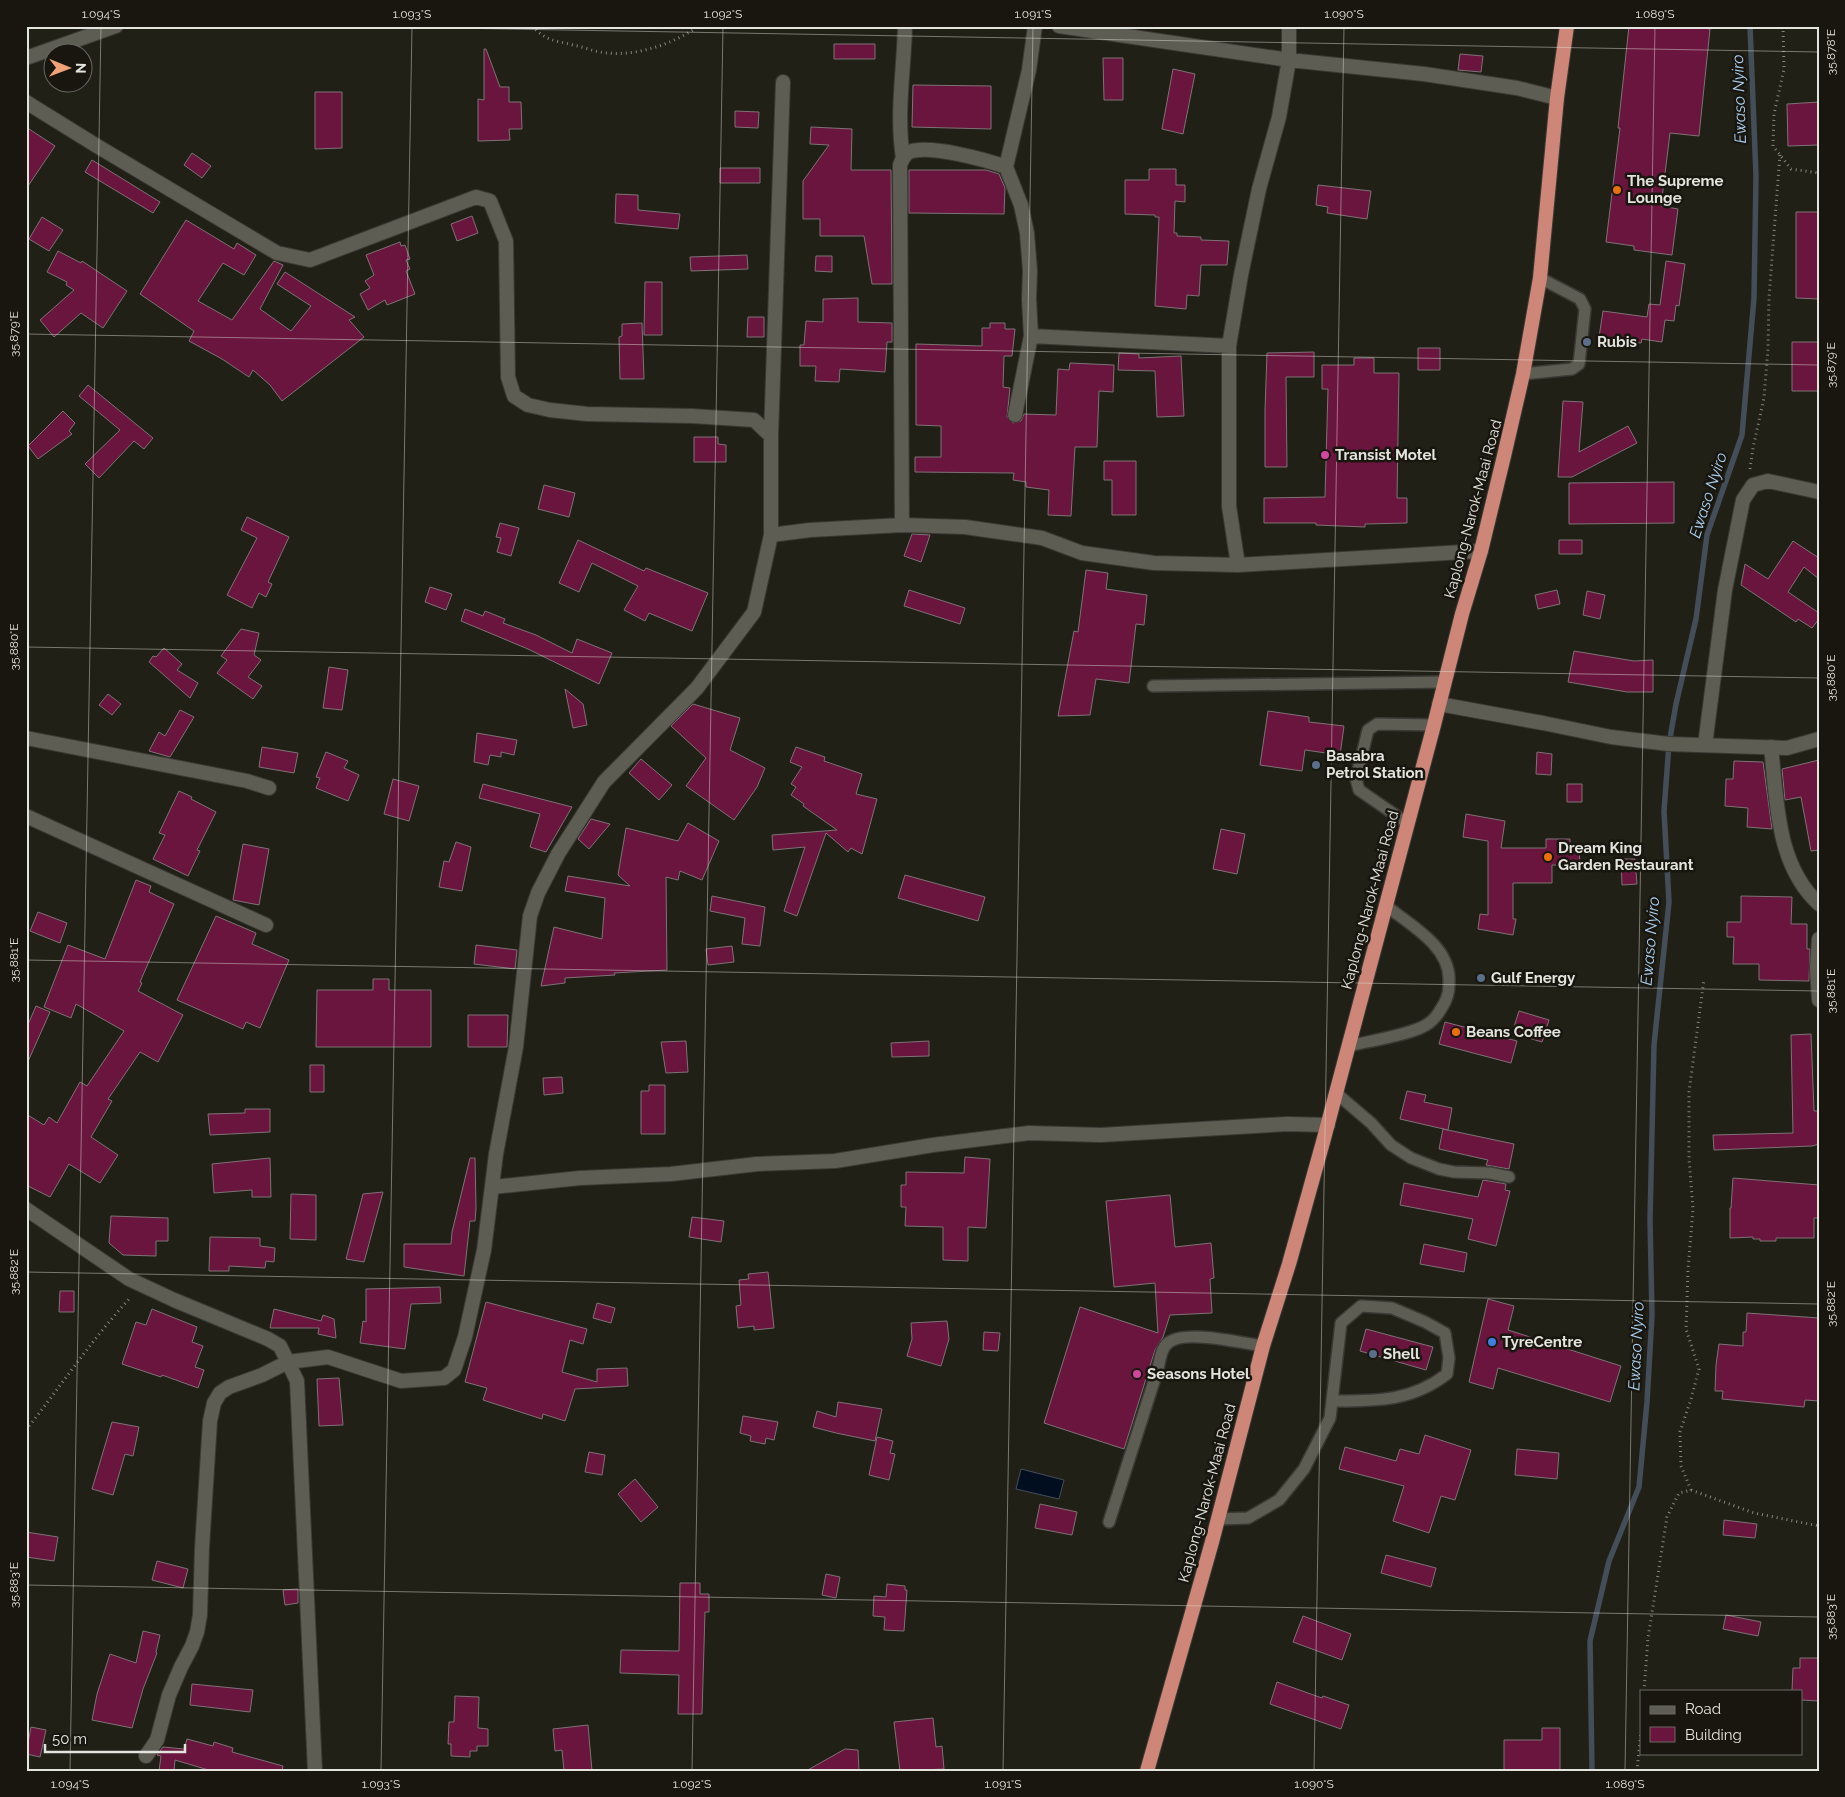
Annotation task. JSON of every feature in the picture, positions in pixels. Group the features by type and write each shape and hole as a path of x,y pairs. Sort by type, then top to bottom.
{"highway":[{"name":"Kaplong-Narok-Maai Road","path":"1147,1771 1218,1518 1263,1346 1289,1264 1328,1125 1444,682 1481,551 1523,374 1540,278 1557,98 1567,26"}],"street":[{"path":"26,58 116,26"},
{"path":"903,158 900,138 900,105 905,26"},
{"path":"1015,416 1031,336 1030,270 1027,233 1021,205 1006,167 1029,70 1035,26"},
{"path":"1058,26 1289,60 1452,78 1517,88 1557,98"},
{"path":"1238,566 1229,506 1229,346 1257,199 1279,118 1289,60 1289,26"},
{"path":"146,1756 157,1740 169,1695 192,1646 196,1632 200,1606 207,1453 214,1403 220,1392 229,1387 262,1375 288,1362 328,1356 401,1381 444,1378 454,1370 465,1337 484,1250 496,1154 516,1047 530,916 538,893 558,854 604,782 697,688 754,612 771,535 771,436 783,82"},
{"path":"26,102 277,253 310,260 476,197 490,201 506,241 508,378 514,396 528,405 550,410 587,414 692,416 754,420 771,436"},
{"path":"902,526 900,165 908,153 919,151 977,158 1006,167"},
{"path":"1031,336 1229,346"},
{"path":"1705,745 1728,572 1743,500 1753,485 1768,482 1819,492"},
{"path":"771,535 810,530 902,526 965,527 1042,538 1082,553 1154,563 1238,566 1481,551"},
{"path":"1439,704 1611,738 1669,744 1787,748 1819,739"},
{"path":"26,738 247,781 269,788"},
{"path":"1771,746 1781,832 1797,877 1811,897 1819,904"},
{"path":"26,816 266,925"},
{"path":"1819,939 1817,968 1819,1000"},
{"path":"493,1187 580,1178 671,1174 757,1164 835,1161 1029,1132 1101,1135 1288,1124 1328,1125"},
{"path":"26,1209 129,1279 268,1339 280,1346 297,1381 315,1771"}],"lane":[{"path":"1523,374 1572,369 1579,364 1585,309 1580,299 1540,278"},
{"path":"1153,686 1444,682"},
{"path":"1408,823 1359,790 1356,779 1368,730 1377,724 1434,725"},
{"path":"1349,1046 1415,1030 1427,1025 1437,1015 1449,994 1449,971 1445,958 1437,946 1385,905"},
{"path":"1336,1093 1371,1123 1391,1145 1411,1158 1439,1169 1454,1172 1490,1173 1509,1177"},
{"path":"1218,1518 1248,1518 1279,1500 1304,1469 1330,1418 1341,1323 1361,1306 1392,1308 1426,1322 1445,1334 1449,1358 1447,1374 1432,1385 1400,1398 1332,1401"},
{"path":"1109,1522 1163,1348 1169,1342 1179,1338 1195,1337 1263,1346"}],"path":[{"path":"532,26 541,36 554,41 607,53 644,51 690,32 699,26"},
{"path":"1783,26 1784,69 1774,114 1773,146 1791,169 1819,173"},
{"path":"1753,485 1750,470 1764,398 1768,349 1769,298 1780,154"},
{"path":"1691,1490 1681,1466 1680,1432 1691,1399 1698,1368 1686,1329 1693,1209 1689,1158 1689,1092 1704,979"},
{"path":"26,1430 64,1383 89,1346 130,1298 143,1286"},
{"path":"1644,1690 1648,1638 1667,1517 1679,1493 1691,1490 1754,1512 1819,1526"},
{"path":"1637,1771 1640,1741"}],"water":[{"path":"1021,1469 1064,1480 1059,1499 1016,1489"}],"building":[{"path":"1629,26 1688,26 1710,29 1699,136 1670,133 1661,206 1678,209 1672,255 1634,250 1634,246 1606,242 1620,128 1618,128"},
{"path":"834,44 875,44 875,59 834,59"},
{"path":"484,49 486,49 500,87 509,87 509,102 521,102 522,129 509,129 510,140 478,141 478,99 484,100"},
{"path":"1460,54 1483,56 1481,72 1458,70"},
{"path":"1103,58 1123,58 1123,100 1104,100"},
{"path":"1173,69 1195,74 1183,134 1162,129"},
{"path":"913,85 991,86 991,129 912,127"},
{"path":"315,92 342,92 342,148 315,149"},
{"path":"1819,102 1819,145 1788,146 1787,104"},
{"path":"735,111 759,112 758,128 735,127"},
{"path":"26,127 55,146 26,189"},
{"path":"811,127 852,129 851,170 891,170 892,284 872,284 864,236 820,236 820,219 803,219 803,181 829,145 810,144"},
{"path":"192,153 211,166 202,178 184,165"},
{"path":"92,160 160,202 153,213 85,172"},
{"path":"720,168 760,168 760,183 720,183"},
{"path":"1149,169 1176,169 1176,185 1185,185 1185,202 1175,201 1174,233 1177,233 1177,236 1201,237 1201,240 1229,241 1227,265 1201,265 1199,296 1187,295 1186,309 1155,306 1159,217 1155,217 1155,215 1125,214 1125,180 1149,180"},
{"path":"909,170 986,170 999,174 1005,188 1004,214 909,213"},
{"path":"1318,185 1371,191 1367,219 1327,213 1328,207 1316,205"},
{"path":"616,194 638,195 638,210 680,214 678,229 615,223"},
{"path":"1796,212 1819,212 1819,299 1796,298"},
{"path":"472,216 478,233 457,241 451,224"},
{"path":"42,217 63,230 49,251 29,239"},
{"path":"186,220 234,249 237,243 256,255 244,275 223,263 198,301 232,320 274,261 283,265 260,309 291,331 311,306 277,284 285,272 355,317 349,320 364,337 282,401 270,385 253,370 249,377 222,359 189,341 194,331 140,294"},
{"path":"400,242 401,246 405,245 410,259 406,260 410,269 406,271 415,294 387,305 385,300 368,310 360,294 370,288 365,281 374,275 366,255"},
{"path":"58,251 81,263 82,261 127,291 103,328 81,313 54,337 40,320 74,290 66,285 67,282 47,272"},
{"path":"747,255 748,269 691,271 690,257"},
{"path":"816,256 832,256 832,272 815,271"},
{"path":"1666,261 1685,264 1679,306 1676,305 1674,321 1665,320 1662,342 1642,339 1641,343 1599,337 1603,311 1647,317 1649,304 1660,305"},
{"path":"645,282 662,282 662,335 644,335"},
{"path":"858,298 858,322 892,323 892,342 887,342 885,372 840,369 839,382 815,381 816,366 800,366 800,345 804,345 806,321 823,322 823,299"},
{"path":"748,317 764,317 764,337 747,337"},
{"path":"642,323 644,379 620,379 619,337 622,336 622,324"},
{"path":"990,323 1005,323 1005,329 1015,329 1012,356 1004,356 1003,387 1010,388 1007,417 1013,423 1021,421 1024,414 1056,415 1058,369 1069,370 1070,363 1114,365 1113,392 1099,391 1097,447 1075,447 1071,516 1048,515 1049,490 1026,487 1026,482 1013,480 1014,473 915,472 915,457 941,457 941,426 916,425 916,344 982,346 982,328 990,328"},
{"path":"1792,342 1819,342 1819,391 1792,391"},
{"path":"1418,348 1440,348 1440,370 1418,370"},
{"path":"1314,352 1314,377 1286,377 1287,467 1265,467 1267,353"},
{"path":"1119,353 1139,354 1139,358 1181,356 1184,416 1157,417 1155,371 1118,370"},
{"path":"1354,358 1374,358 1374,373 1399,373 1397,498 1407,498 1407,523 1365,524 1365,527 1316,525 1316,523 1264,523 1264,498 1325,497 1328,389 1322,389 1322,365 1354,365"},
{"path":"88,385 153,438 144,449 134,441 99,478 85,464 120,430 79,396"},
{"path":"1563,401 1583,402 1579,452 1628,426 1637,443 1572,477 1558,477"},
{"path":"63,411 75,423 69,431 72,434 38,459 28,446"},
{"path":"694,437 718,437 718,444 726,445 726,462 694,462"},
{"path":"1104,461 1136,461 1136,515 1112,515 1112,480 1104,480"},
{"path":"1674,482 1674,523 1569,524 1569,483"},
{"path":"544,485 575,493 569,517 538,509"},
{"path":"247,517 289,537 268,582 272,584 266,597 259,593 252,608 227,595 257,538 241,530"},
{"path":"500,523 519,528 511,556 497,552 501,538 496,537"},
{"path":"912,534 930,535 921,562 904,556"},
{"path":"578,540 644,571 646,568 708,593 692,631 649,613 645,621 624,610 638,586 592,563 579,592 559,583"},
{"path":"1559,540 1582,540 1582,554 1559,554"},
{"path":"1793,541 1819,558 1819,579 1804,567 1788,592 1819,613 1819,619 1812,628 1798,619 1796,622 1741,585 1745,564 1768,579"},
{"path":"1086,570 1108,573 1106,589 1147,595 1144,625 1136,624 1129,683 1096,679 1090,715 1058,716 1074,631 1078,632"},
{"path":"430,587 452,594 446,610 425,602"},
{"path":"909,590 965,608 960,624 904,606"},
{"path":"1557,590 1560,604 1538,609 1535,595"},
{"path":"1587,591 1605,595 1600,619 1583,615"},
{"path":"465,609 483,616 485,611 505,619 503,623 536,635 572,653 577,639 612,653 599,684 528,649 461,621"},
{"path":"241,629 259,633 254,655 261,660 248,677 262,686 253,699 217,673 227,660 221,656"},
{"path":"164,648 182,664 177,670 198,683 190,698 149,662 153,656 156,657"},
{"path":"1574,651 1634,661 1653,660 1653,692 1627,692 1568,682"},
{"path":"329,667 348,670 342,710 323,708"},
{"path":"565,689 583,704 587,725 573,728"},
{"path":"108,694 121,704 112,715 99,705"},
{"path":"693,704 740,718 730,750 765,768 757,787 734,820 686,786 706,758 671,726"},
{"path":"180,710 194,717 170,757 149,751 159,732 165,736"},
{"path":"1268,711 1309,717 1309,722 1344,726 1340,755 1305,750 1302,771 1260,765"},
{"path":"477,733 517,740 514,755 501,752 501,757 490,755 488,765 474,762"},
{"path":"262,747 298,753 294,773 259,767"},
{"path":"796,747 825,757 824,761 862,774 856,794 877,799 862,854 851,848 848,852 826,833 797,916 784,911 805,847 773,850 772,835 837,830 791,795 796,787 791,784 802,767 790,762"},
{"path":"326,752 348,761 344,768 359,775 348,801 316,788 320,778 316,777"},
{"path":"1537,752 1552,754 1551,775 1536,774"},
{"path":"641,759 672,785 659,800 629,773"},
{"path":"1819,760 1819,850 1811,851 1801,797 1785,800 1782,769"},
{"path":"1734,761 1763,762 1772,829 1747,827 1748,808 1725,806 1726,779 1733,779"},
{"path":"393,779 419,786 409,821 384,814"},
{"path":"483,784 572,807 546,852 530,847 540,814 479,798"},
{"path":"1567,784 1582,784 1582,802 1567,802"},
{"path":"179,791 216,812 197,850 200,851 188,876 153,859 165,835 159,833"},
{"path":"1466,814 1505,821 1501,848 1546,848 1546,839 1570,839 1570,848 1579,848 1580,865 1552,865 1552,883 1513,883 1513,919 1516,919 1513,935 1478,929 1480,914 1488,915 1488,841 1463,837"},
{"path":"591,819 610,824 589,849 578,839"},
{"path":"688,823 719,841 702,880 680,871 678,880 666,877 667,970 565,978 565,983 541,986 554,927 602,939 605,898 565,891 568,876 630,886 618,875 626,828 678,841"},
{"path":"1221,829 1245,834 1237,874 1213,869"},
{"path":"456,842 471,847 462,891 439,887 444,861 449,862"},
{"path":"243,844 269,849 259,905 233,900"},
{"path":"1621,859 1635,859 1637,884 1622,885"},
{"path":"905,875 985,897 978,921 898,898"},
{"path":"136,880 151,886 149,892 174,904 140,982 142,983 138,991 183,1015 158,1062 140,1052 108,1099 112,1101 91,1137 118,1155 100,1183 69,1164 50,1197 26,1185 26,1114 44,1125 49,1117 57,1123 80,1082 87,1086 124,1031 76,1004 71,1018 44,1007 68,945 105,959"},
{"path":"712,896 765,907 760,946 742,944 745,918 710,911"},
{"path":"1741,896 1792,897 1791,924 1807,924 1807,949 1810,949 1809,981 1759,980 1759,964 1733,964 1734,937 1727,937 1727,922 1741,922"},
{"path":"38,912 67,923 60,943 30,931"},
{"path":"216,916 256,933 252,944 289,960 260,1028 246,1022 243,1029 177,1000"},
{"path":"476,945 517,950 515,969 474,964"},
{"path":"732,946 734,962 708,965 706,949"},
{"path":"373,979 389,979 389,990 431,990 431,1047 316,1047 317,990 373,990"},
{"path":"36,1006 50,1012 26,1066 26,1029"},
{"path":"1519,1011 1549,1020 1542,1042 1512,1033"},
{"path":"468,1015 508,1015 507,1047 468,1047"},
{"path":"1445,1022 1517,1041 1511,1063 1439,1044"},
{"path":"1811,1034 1814,1111 1819,1111 1819,1144 1812,1146 1714,1150 1713,1135 1793,1133 1791,1035"},
{"path":"686,1041 688,1072 666,1073 661,1042"},
{"path":"929,1041 929,1056 892,1057 891,1043"},
{"path":"310,1065 324,1065 324,1092 310,1092"},
{"path":"562,1077 563,1093 544,1095 543,1078"},
{"path":"649,1085 665,1085 665,1134 641,1134 641,1091 649,1091"},
{"path":"1407,1091 1426,1095 1424,1102 1452,1108 1448,1130 1400,1119"},
{"path":"245,1109 270,1109 270,1132 210,1135 208,1114 245,1113"},
{"path":"1443,1129 1514,1144 1509,1169 1486,1165 1488,1160 1439,1149"},
{"path":"965,1157 990,1159 986,1228 968,1227 968,1261 943,1260 943,1227 905,1226 906,1207 901,1207 901,1185 906,1185 906,1172 964,1173"},
{"path":"270,1158 271,1197 252,1197 252,1190 214,1193 212,1164"},
{"path":"470,1158 475,1158 476,1208 475,1221 470,1221 464,1276 404,1267 404,1244 451,1244 452,1232"},
{"path":"1733,1178 1819,1185 1819,1218 1814,1218 1814,1238 1776,1238 1776,1241 1760,1241 1760,1239 1753,1239 1753,1237 1730,1238"},
{"path":"1483,1180 1506,1184 1505,1190 1510,1191 1496,1246 1468,1239 1473,1219 1400,1205 1404,1183 1478,1197"},
{"path":"383,1192 364,1262 346,1259 363,1194"},
{"path":"291,1194 316,1195 316,1240 290,1239"},
{"path":"1170,1195 1175,1247 1211,1243 1214,1278 1210,1279 1212,1313 1170,1315 1163,1337 1155,1350 1124,1449 1044,1423 1080,1307 1158,1333 1155,1283 1114,1287 1106,1201"},
{"path":"111,1216 168,1218 168,1241 156,1241 156,1256 123,1255 109,1243"},
{"path":"692,1217 724,1221 721,1242 689,1237"},
{"path":"210,1237 260,1238 260,1246 275,1248 274,1262 266,1261 265,1268 229,1266 229,1271 209,1271"},
{"path":"1424,1244 1467,1253 1464,1272 1420,1264"},
{"path":"768,1272 774,1328 754,1330 754,1326 738,1328 736,1306 741,1305 739,1280 749,1279 748,1274"},
{"path":"440,1287 441,1303 411,1304 405,1349 360,1343 363,1321 366,1322 366,1289"},
{"path":"60,1291 74,1291 74,1312 59,1312"},
{"path":"1488,1299 1514,1306 1508,1330 1621,1366 1610,1402 1498,1368 1493,1389 1469,1382"},
{"path":"486,1302 587,1329 583,1344 570,1340 562,1372 597,1382 597,1369 627,1368 628,1386 575,1389 565,1421 543,1414 542,1419 483,1400 487,1388 465,1382"},
{"path":"597,1303 615,1308 611,1323 593,1318"},
{"path":"152,1309 197,1327 192,1342 203,1346 195,1367 204,1370 198,1388 162,1375 161,1377 122,1364 136,1322 146,1325"},
{"path":"274,1309 321,1321 323,1315 334,1319 336,1338 318,1334 319,1328 270,1328"},
{"path":"1747,1313 1819,1318 1819,1401 1805,1400 1804,1407 1722,1399 1723,1391 1715,1391 1719,1344 1743,1346 1743,1332 1746,1332"},
{"path":"947,1321 949,1339 941,1366 907,1356 912,1339 911,1323"},
{"path":"1366,1329 1433,1347 1426,1370 1360,1351"},
{"path":"984,1332 1000,1333 998,1351 983,1350"},
{"path":"339,1378 343,1425 319,1426 317,1379"},
{"path":"838,1402 882,1409 875,1441 813,1427 817,1411 836,1417"},
{"path":"743,1416 778,1422 774,1440 766,1438 765,1444 750,1441 751,1436 740,1433"},
{"path":"112,1422 139,1427 133,1456 125,1454 113,1495 92,1489"},
{"path":"1425,1435 1471,1450 1455,1500 1441,1496 1429,1533 1393,1521 1404,1486 1339,1469 1345,1447 1396,1461 1400,1449 1419,1454"},
{"path":"877,1437 893,1441 890,1453 895,1454 889,1480 869,1475"},
{"path":"1517,1449 1559,1453 1557,1479 1515,1475"},
{"path":"589,1452 605,1455 602,1475 585,1472"},
{"path":"635,1479 658,1507 641,1522 618,1494"},
{"path":"1040,1504 1077,1512 1072,1535 1035,1528"},
{"path":"1724,1520 1757,1524 1755,1538 1723,1535"},
{"path":"26,1532 58,1537 54,1561 26,1557"},
{"path":"1386,1555 1436,1568 1431,1587 1381,1573"},
{"path":"157,1561 188,1569 183,1588 152,1580"},
{"path":"826,1574 840,1577 836,1598 822,1595"},
{"path":"680,1583 700,1583 700,1594 709,1594 709,1612 705,1612 702,1714 678,1714 679,1675 620,1673 621,1650 679,1651"},
{"path":"887,1584 905,1586 905,1590 907,1590 904,1631 884,1630 885,1617 873,1616 874,1596 886,1597"},
{"path":"298,1589 298,1603 285,1605 283,1590"},
{"path":"1726,1615 1761,1622 1758,1636 1723,1629"},
{"path":"1303,1616 1351,1634 1342,1660 1293,1642"},
{"path":"143,1631 160,1635 157,1653 143,1689 132,1728 92,1720 97,1694 110,1654 136,1663"},
{"path":"1800,1658 1819,1658 1819,1701 1802,1700 1802,1690 1792,1690 1793,1668 1800,1668"},
{"path":"1277,1682 1322,1698 1323,1696 1349,1705 1341,1729 1270,1704"},
{"path":"192,1684 253,1690 250,1712 190,1705"},
{"path":"455,1696 479,1697 478,1728 488,1729 488,1746 477,1746 477,1751 470,1751 470,1757 451,1756 451,1744 448,1744 449,1722 454,1722"},
{"path":"933,1718 936,1747 942,1746 944,1769 900,1771 894,1722"},
{"path":"588,1725 592,1771 564,1771 562,1750 555,1751 553,1729"},
{"path":"31,1727 46,1730 40,1757 26,1754"},
{"path":"1542,1728 1560,1728 1560,1770 1504,1770 1504,1740 1542,1740"},
{"path":"187,1739 213,1746 214,1742 233,1748 232,1752 283,1766 282,1771 212,1771 175,1760 174,1771 159,1771 161,1756 157,1755 163,1747 184,1749"},
{"path":"845,1749 858,1750 859,1771 806,1771"}],"waterway":[{"name":"Ewaso Nyiro","path":"1592,1771 1590,1641 1609,1561 1639,1487 1647,1402 1652,1315 1650,1220 1654,1045 1669,902 1664,811 1669,744 1676,704 1696,619 1707,535 1742,435 1754,298 1756,176 1750,26"}],"place":[{"name":"The Supreme Lounge","path":"1617,190"},
{"name":"Rubis","path":"1587,342"},
{"name":"Transist Motel","path":"1325,455"},
{"name":"Basabra Petrol Station","path":"1316,765"},
{"name":"Dream King Garden Restaurant","path":"1548,857"},
{"name":"Gulf Energy","path":"1481,978"},
{"name":"Beans Coffee","path":"1456,1032"},
{"name":"TyreCentre","path":"1492,1342"},
{"name":"Shell","path":"1373,1354"},
{"name":"Seasons Hotel","path":"1137,1374"}]}
